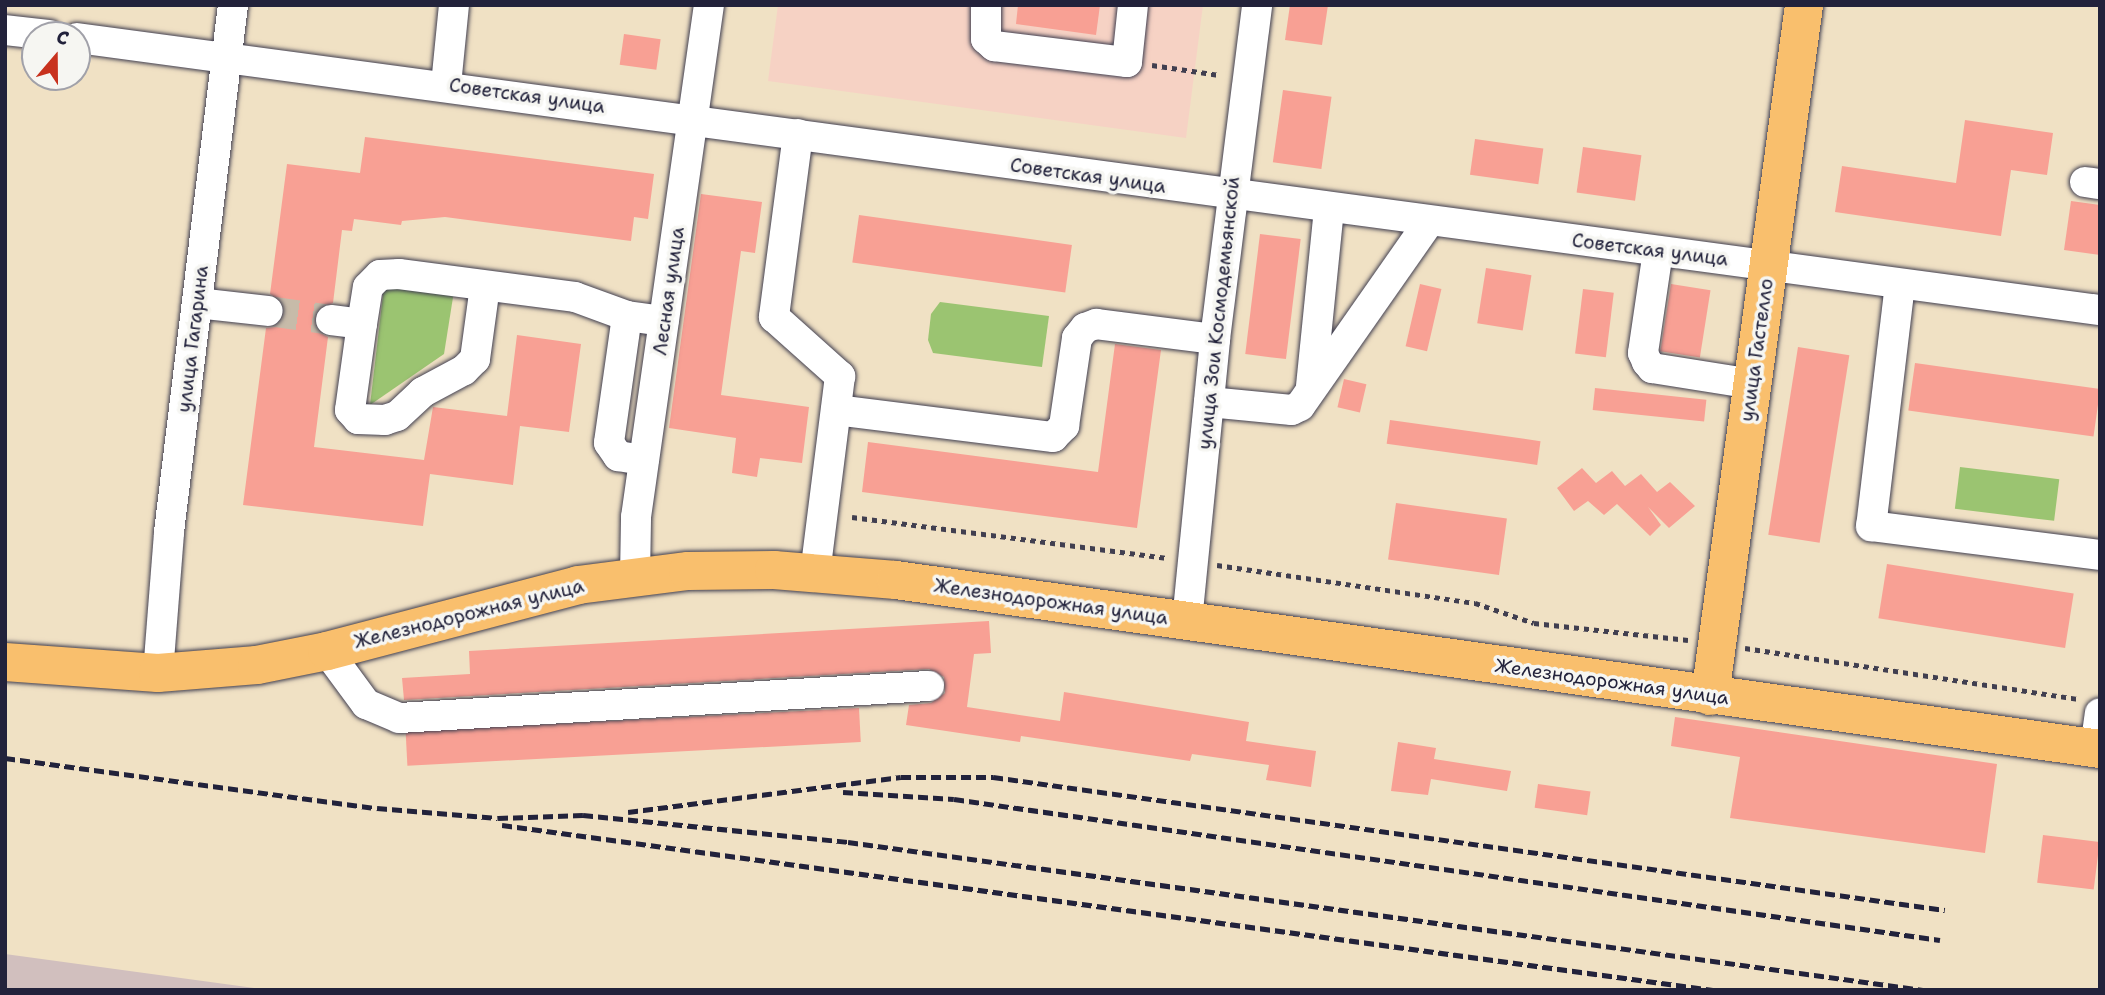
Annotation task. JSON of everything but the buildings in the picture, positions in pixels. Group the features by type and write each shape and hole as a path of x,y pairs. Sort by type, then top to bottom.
{"main road":[{"name":"улица Гастелло","path":"1710,696 1804,5"},
{"name":"Железнодорожная улица","path":"5,662 158,673 257,665 327,651 528,595 635,577 736,570 815,573 1187,621 1710,696 2095,728"}],"street":[{"name":"улица Гагарина","path":"158,673 169,532 233,5"},
{"path":"446,85 454,5"},
{"name":"Лесная улица","path":"635,577 636,517 709,5"},
{"path":"986,5 986,39 994,46 1127,62 1133,5"},
{"name":"улица Зои Космодемьянской","path":"1187,621 1231,196 1257,5"},
{"name":"Советская улица","path":"91,40 695,118 1231,196 2100,310"},
{"path":"798,134 774,317 840,376 815,573"},
{"path":"1209,402 1292,410 1309,397 1329,208"},
{"path":"1311,389 1429,222"},
{"path":"1658,251 1643,353 1647,362 1652,368 1753,384"},
{"path":"485,286 475,359 385,420 358,419 350,410 362,324 368,287 380,275 485,286 575,297 627,316 664,321"},
{"path":"1900,284 1871,526 2100,555"},
{"path":"197,303 268,311"},
{"path":"627,316 609,443 618,456 644,460"},
{"path":"331,320 362,324"},
{"path":"836,410 1053,437 1064,426 1077,338 1085,328 1096,324 1215,338"},
{"path":"327,651 366,704 399,718 929,685"}],"path":[{"path":"1127,62 1219,75"},
{"path":"852,517 1193,561 1475,603 1534,623 1717,644 2095,728"}],"shaded area":[{"path":"778,5 1203,5 1186,138 768,81"},
{"path":"5,954 269,990 5,990"}],"green space":[{"path":"384,286 454,291 444,354 370,405"},
{"path":"940,302 1049,316 1042,367 933,353 928,340 931,314"},
{"path":"1960,467 2059,479 2054,521 1955,509"}],"tunnel":[{"path":"268,311 331,320"}],"railway":[{"path":"5,758 377,808 498,818 583,815 848,842 1923,990"},
{"path":"628,812 901,777 993,777 1945,910"},
{"path":"843,792 954,799 1940,940"},
{"path":"502,825 1713,990"}]}
